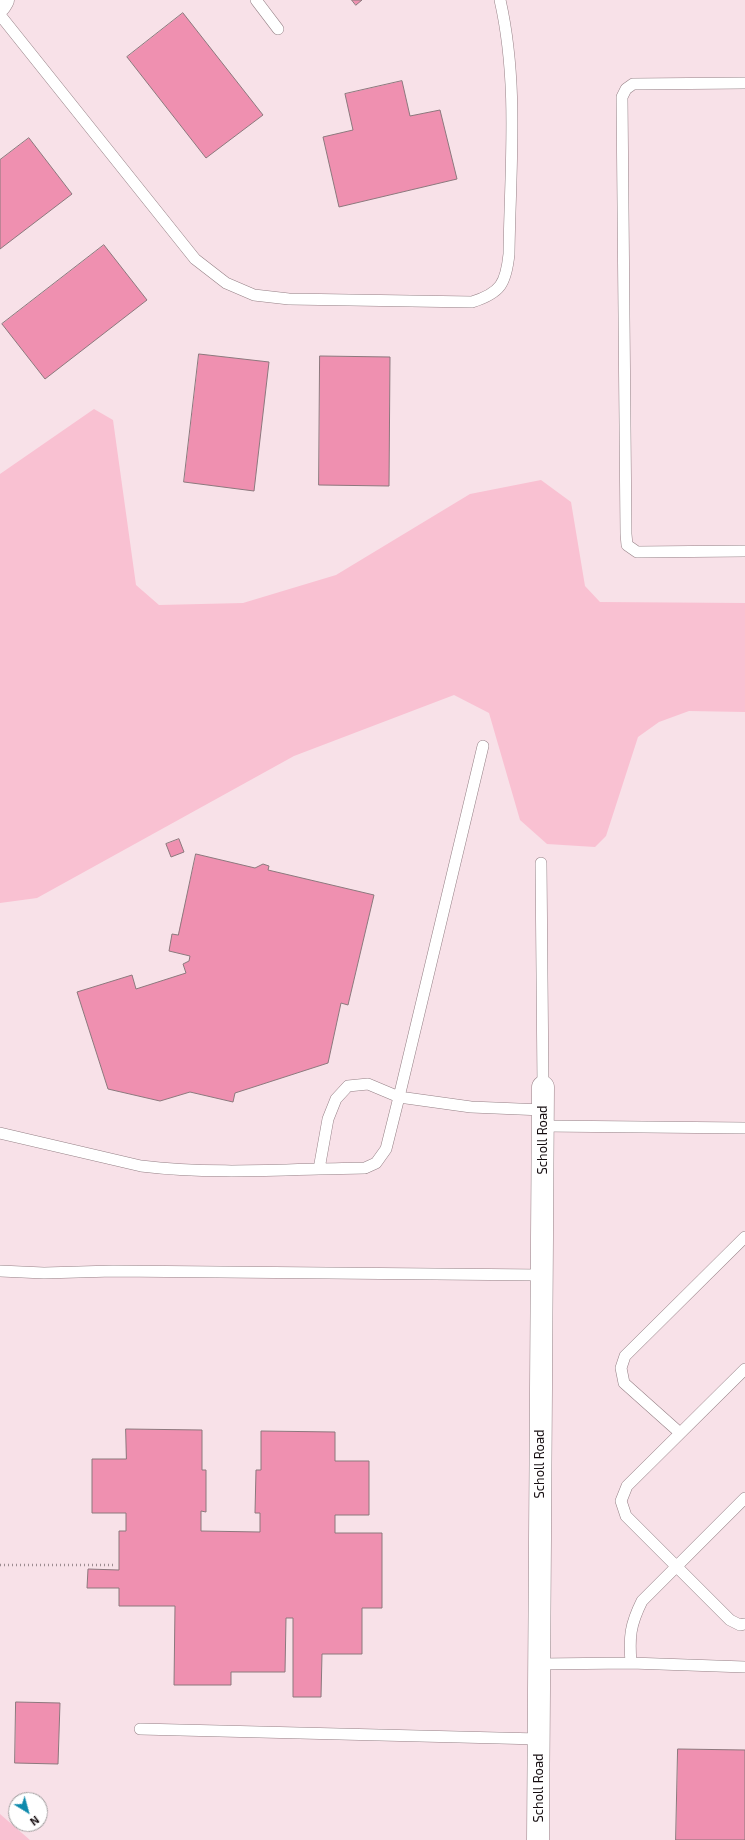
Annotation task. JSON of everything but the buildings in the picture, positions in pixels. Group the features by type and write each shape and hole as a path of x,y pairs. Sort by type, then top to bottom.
{"street":[{"path":"0,5 3,0"},
{"name":"Scholl Road","path":"538,1840 543,1087"}],"lane":[{"path":"256,0 278,29"},
{"path":"0,14 195,259 226,283 254,295 289,299 472,302 489,297 500,287 507,274 509,254 512,74 506,25 500,0"},
{"path":"745,83 633,84 626,89 622,98 627,545 637,552 745,551"},
{"path":"0,1133 141,1166 163,1169 282,1171 365,1168 376,1163 386,1149 484,746"},
{"path":"541,863 543,1087"},
{"path":"319,1169 328,1119 336,1099 348,1086 368,1084 399,1097 543,1118 745,1128"},
{"path":"680,1433 624,1383 622,1368 625,1356 745,1237"},
{"path":"0,1271 542,1275"},
{"path":"745,1369 627,1486 621,1501 626,1516 677,1565 730,1620 740,1625 745,1624"},
{"path":"631,1663 629,1640 633,1618 642,1601 745,1498"},
{"path":"539,1664 631,1663 745,1667"},
{"path":"140,1729 539,1739"}],"path":[{"path":"0,1565 114,1565"}],"shaded area":[{"path":"94,409 113,420 136,585 159,605 243,603 336,575 470,494 541,480 571,502 585,586 600,602 745,603 745,712 689,711 659,722 638,737 606,836 595,847 547,844 520,820 489,713 454,695 294,756 37,898 0,903 0,474"},
{"path":"0,1814 8,1821 8,1832 21,1832 30,1840 0,1840"}]}
